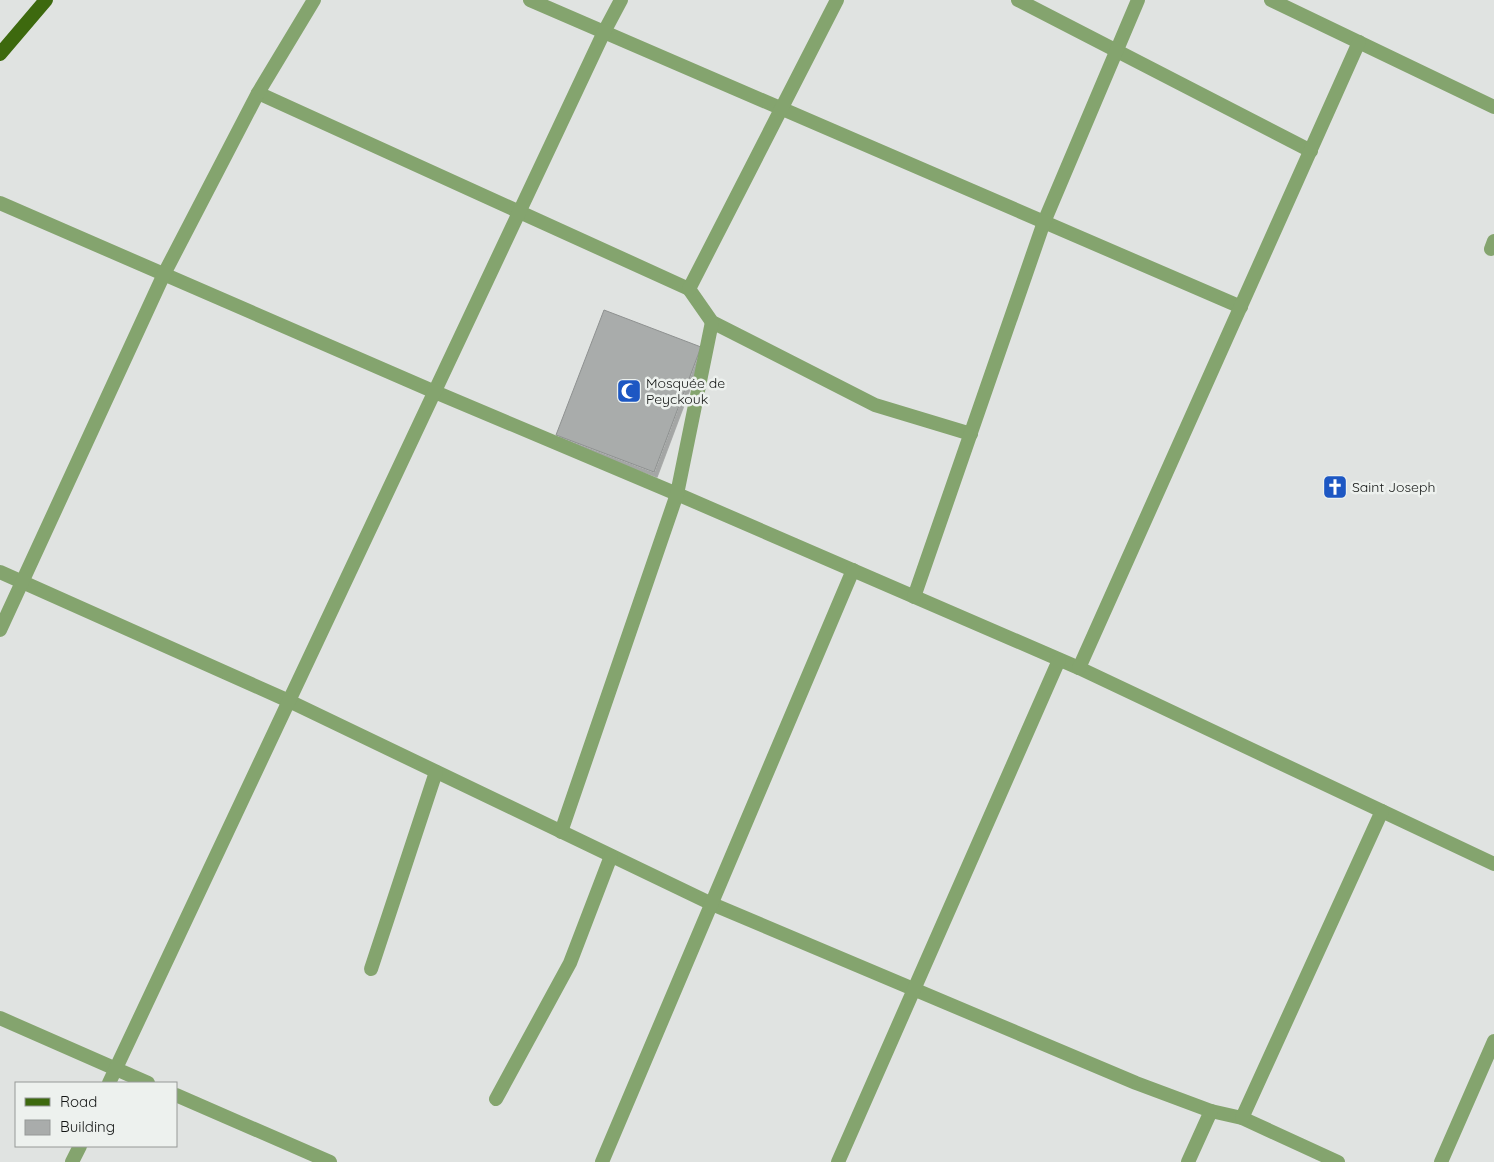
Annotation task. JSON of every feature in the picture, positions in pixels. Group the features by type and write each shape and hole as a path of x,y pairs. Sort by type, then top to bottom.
{"main road":[{"path":"0,54 46,0"}],"street":[{"path":"0,630 164,274 258,94 314,0"},
{"path":"530,0 1241,306"},
{"path":"110,1082 604,32 621,0"},
{"path":"690,289 836,0"},
{"path":"1018,0 1311,151"},
{"path":"914,597 1044,222 1138,0"},
{"path":"1271,0 1494,107"},
{"path":"1079,668 1359,42"},
{"path":"258,94 690,289 712,322 875,405 971,434"},
{"path":"0,203 434,392 677,494 1079,668 1494,864"},
{"path":"561,832 677,494 712,322"},
{"path":"602,1162 853,570"},
{"path":"0,572 289,701 712,904 1136,1083 1211,1111 1242,1118 1338,1162"},
{"path":"838,1162 1059,660"},
{"path":"372,969 436,772"},
{"path":"1242,1118 1382,812"},
{"path":"496,1099 570,963 611,856"},
{"path":"0,1018 146,1082"},
{"path":"1441,1162 1494,1041"},
{"path":"178,1096 330,1162"},
{"path":"1188,1162 1211,1111"},
{"path":"72,1162 80,1147"}],"building":[{"name":"Mosquée de Peyckouk","path":"604,310 701,347 654,472 556,435"}],"place":[{"name":"Mosquée de Peyckouk","path":"629,391"},
{"name":"Saint Joseph","path":"1335,487"}]}
